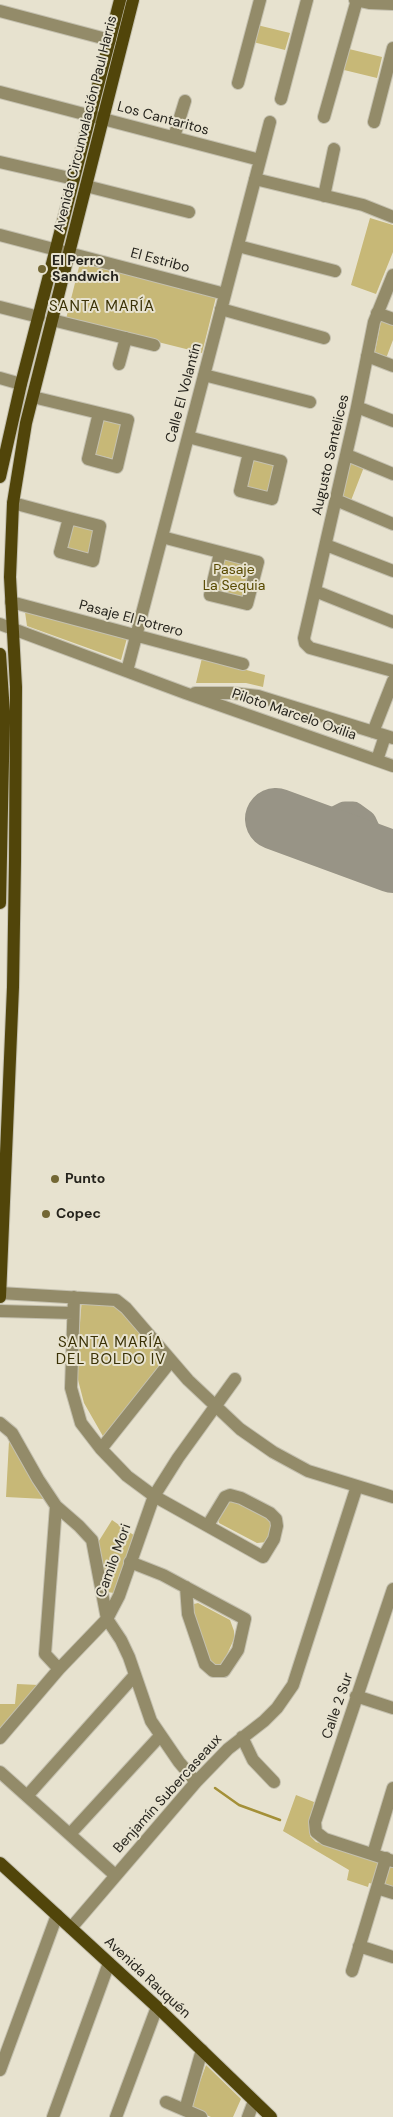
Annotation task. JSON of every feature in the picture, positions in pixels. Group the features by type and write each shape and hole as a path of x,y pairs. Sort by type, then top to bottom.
{"main road":[{"name":"Avenida Circunvalación Paul Harris","path":"0,1297 13,978 16,725 10,552 13,503 20,449 86,186 96,116 110,40 120,0"},
{"name":"Avenida Circunvalación Paul Harris","path":"0,477 21,384 74,179 96,116 132,0"},
{"path":"0,654 4,713 0,903"},
{"name":"Avenida Rauquén","path":"0,1863 158,2007 271,2117"}],"street":[{"path":"238,83 260,0"},
{"path":"281,99 307,0"},
{"path":"324,117 356,0 369,3 393,4"},
{"path":"0,11 110,40"},
{"path":"374,122 393,48"},
{"name":"Los Cantaritos","path":"0,92 260,160"},
{"path":"174,137 185,100"},
{"name":"Calle El Volantín","path":"127,671 270,122"},
{"path":"324,196 334,149"},
{"path":"0,162 74,179"},
{"path":"255,179 363,205 393,217"},
{"path":"86,186 188,212"},
{"name":"El Estribo","path":"0,235 225,294"},
{"path":"238,246 335,271"},
{"name":"Augusto Santelices","path":"393,275 377,312 347,455 304,635 305,643 310,648 393,670"},
{"path":"0,307 39,317"},
{"path":"221,309 324,338"},
{"path":"377,312 393,318"},
{"path":"52,320 154,345"},
{"path":"119,364 126,338"},
{"path":"367,356 393,366"},
{"path":"204,375 310,402"},
{"path":"0,378 21,384"},
{"path":"33,397 100,413"},
{"path":"357,407 393,421"},
{"path":"188,437 281,461 272,499 240,490 249,453"},
{"path":"347,455 393,474"},
{"path":"336,500 393,524"},
{"path":"13,503 100,526 93,561 60,552 68,518"},
{"path":"162,537 258,562 247,604 210,595 220,553"},
{"path":"326,545 393,571"},
{"path":"315,591 393,622"},
{"name":"Pasaje El Potrero","path":"11,602 243,664"},
{"name":"Piloto Marcelo Oxilia","path":"0,624 185,693 393,766"},
{"path":"376,760 384,735 393,680"},
{"name":"Piloto Marcelo Oxilia","path":"185,693 232,692 258,696 384,735"},
{"path":"0,1293 110,1298 121,1303 171,1361 240,1430 308,1471 393,1497"},
{"path":"74,1297 71,1388 80,1423 101,1449 127,1476 154,1496 263,1557 277,1530 276,1519 270,1513 237,1496 227,1495 208,1525"},
{"path":"0,1310 73,1313"},
{"path":"101,1449 171,1361"},
{"name":"Camilo Mori","path":"0,1738 59,1669 107,1619 119,1596 154,1496 235,1379"},
{"path":"0,1423 12,1433 56,1506 92,1540 107,1619 121,1640 151,1721 160,1736 196,1782"},
{"name":"Benjamín Subercaseaux","path":"71,1928 115,1874 196,1782 242,1736 264,1721 278,1708 293,1685 357,1486"},
{"path":"56,1506 45,1654 59,1669"},
{"path":"130,1562 163,1575 245,1619 241,1641 233,1660 224,1671 216,1672 210,1670 205,1664 190,1622 186,1588"},
{"name":"Calle 2 Sur","path":"373,1854 325,1839 316,1832 315,1822 356,1696 388,1628 393,1589"},
{"path":"27,1796 135,1675"},
{"path":"356,1696 393,1708"},
{"path":"70,1834 160,1736"},
{"path":"242,1736 253,1760 274,1782"},
{"path":"0,1772 115,1874"},
{"path":"352,1971 377,1888 390,1859 373,1854 393,1788"},
{"path":"377,1888 393,1893"},
{"path":"0,2070 57,1915"},
{"path":"359,1946 393,1957"},
{"path":"53,2117 109,1963"},
{"path":"116,2117 158,2007"},
{"path":"185,2110 202,2050"},
{"path":"248,2117 254,2101"},
{"path":"166,2102 201,2117"}],"green space":[{"path":"257,25 290,33 285,50 253,42"},
{"path":"349,49 382,57 377,78 344,70"},
{"path":"370,218 393,225 393,252 376,294 351,285"},
{"path":"80,263 216,297 202,353 66,319"},
{"path":"381,321 393,325 393,340 385,361 374,357"},
{"path":"102,418 123,423 114,459 94,454"},
{"path":"251,457 277,463 269,495 243,488"},
{"path":"350,462 364,467 350,503 342,499"},
{"path":"69,524 96,531 90,557 63,551"},
{"name":"Pasaje La Sequia","path":"223,556 254,564 245,600 214,592"},
{"path":"25,612 127,638 121,660 27,626"},
{"path":"202,658 265,675 263,687 246,683 196,683"},
{"path":"82,1298 114,1300 164,1359 104,1438 84,1403 76,1372"},
{"path":"9,1441 45,1499 6,1497"},
{"path":"236,1499 270,1520 273,1527 267,1542 257,1543 219,1523 218,1519 230,1500"},
{"path":"112,1520 135,1536 114,1593 107,1592 97,1544"},
{"path":"198,1603 230,1620 234,1631 234,1639 224,1661 218,1667 209,1663 190,1610 194,1604"},
{"path":"17,1684 39,1685 0,1730 0,1704 15,1704"},
{"path":"296,1795 314,1802 310,1836 316,1842 393,1866 393,1890 369,1883 368,1887 347,1880 349,1870 283,1831"},
{"path":"206,2065 241,2099 233,2117 211,2117 195,2110 192,2104"}],"waterway":[{"path":"215,1788 239,1805 280,1820"}],"taxiway":[{"path":"331,839 332,825 337,818 345,814 353,814 364,822 376,848 387,860"}],"runway":[{"path":"276,819 393,862"}],"place":[{"name":"El Perro Sandwich","path":"42,269"},
{"name":"Punto","path":"55,1179"},
{"name":"Copec","path":"46,1214"}],"district":[{"name":"SANTA MARÍA","path":"102,307"},
{"name":"SANTA MARÍA DEL BOLDO IV","path":"111,1352"}]}
